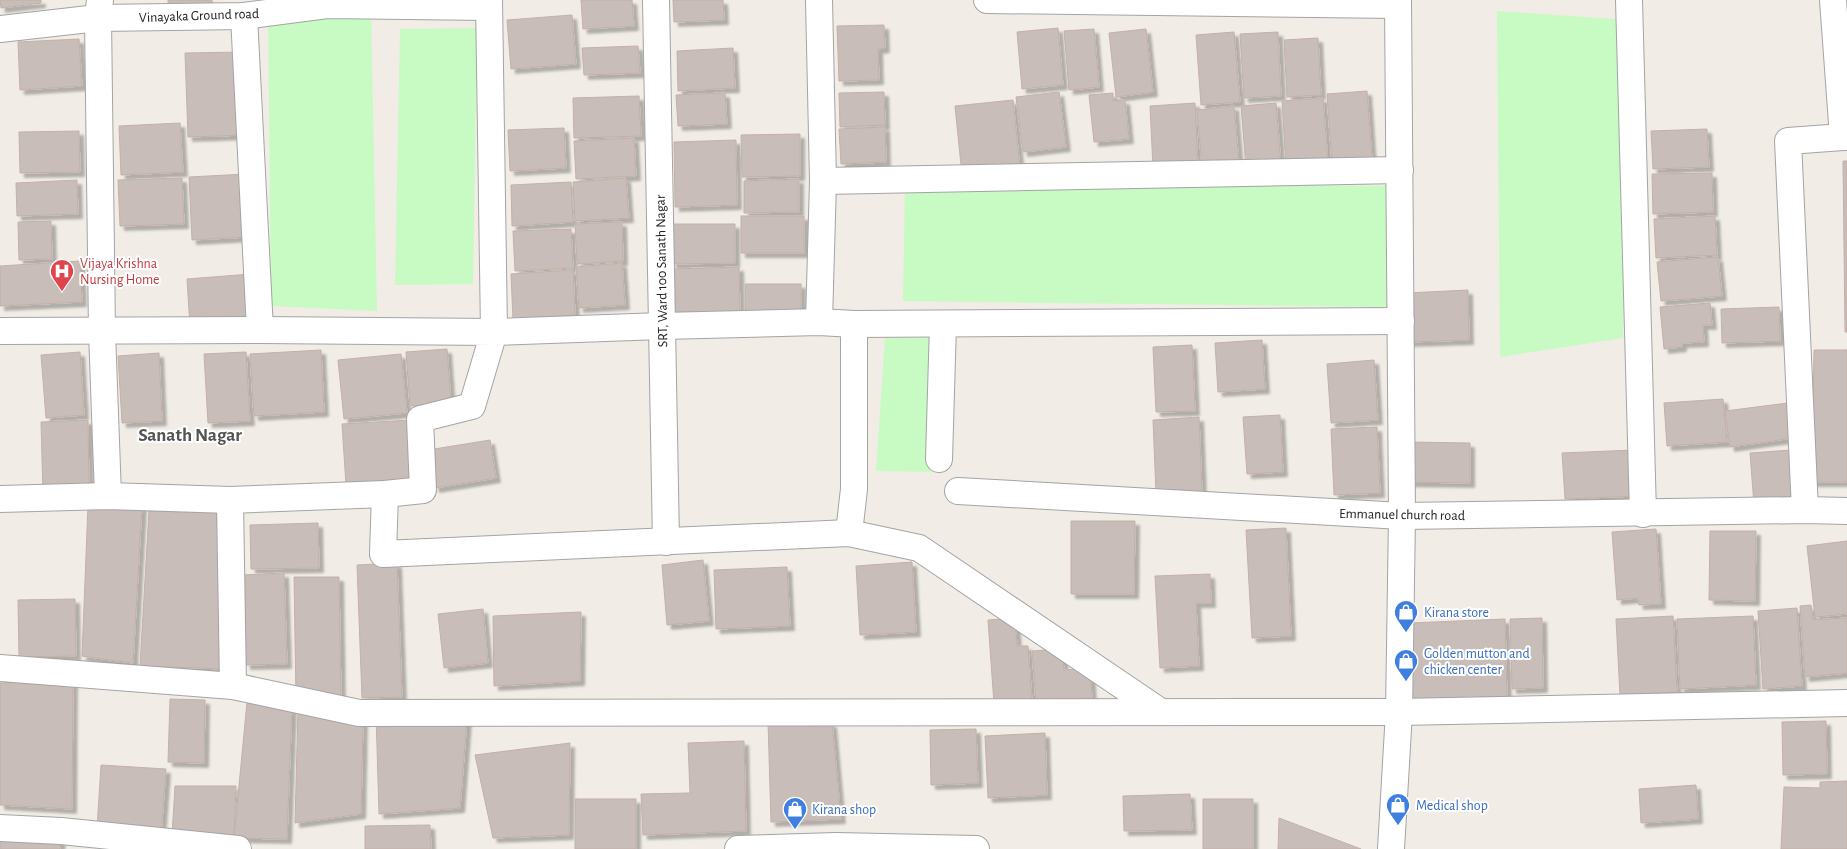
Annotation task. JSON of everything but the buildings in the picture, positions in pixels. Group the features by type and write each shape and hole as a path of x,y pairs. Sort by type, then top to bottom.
{"street":[{"name":"SRT, Ward 100 Sanath Nagar","path":"656,0 666,542"},
{"path":"819,0 823,181 819,322"},
{"path":"987,0 1398,3 1402,516 1399,712 1391,849"},
{"path":"1629,0 1644,514"},
{"path":"1805,510 1788,141 1845,137 1833,0"},
{"path":"0,499 108,496 230,500 385,494 423,490 420,419 472,406 494,332 488,3"},
{"name":"Vinayaka Ground road","path":"0,29 99,9 244,16 327,5 488,3"},
{"path":"99,9 102,332 108,496"},
{"path":"244,16 260,330"},
{"path":"823,181 1400,170"},
{"path":"0,331 260,330 494,332 819,322 943,324 1401,321"},
{"path":"849,533 854,489 854,324"},
{"path":"939,459 943,324"},
{"name":"Emmanuel church road","path":"958,491 1402,516 1847,511"},
{"path":"385,494 383,554 849,533 919,548 1161,712"},
{"path":"230,500 233,686"},
{"path":"0,668 233,686 359,713 1399,712 1847,703"},
{"path":"0,828 61,831 238,849"},
{"path":"738,849 836,847 976,849"}],"green space":[{"path":"371,7 377,311 271,306 268,14"},
{"path":"1497,11 1629,20 1623,338 1500,357"},
{"path":"477,28 473,284 395,285 400,29"},
{"path":"905,183 1392,186 1386,307 903,301"},
{"path":"885,338 937,338 939,472 876,471"}],"place":[{"name":"Vijaya Krishna Nursing Home","path":"62,292"},
{"name":"Kirana store","path":"1406,633"},
{"name":"Golden mutton and chicken center","path":"1406,682"},
{"name":"Medical shop","path":"1398,826"},
{"name":"Kirana shop","path":"795,830"}],"district":[{"name":"Sanath Nagar","path":"190,434"}]}
